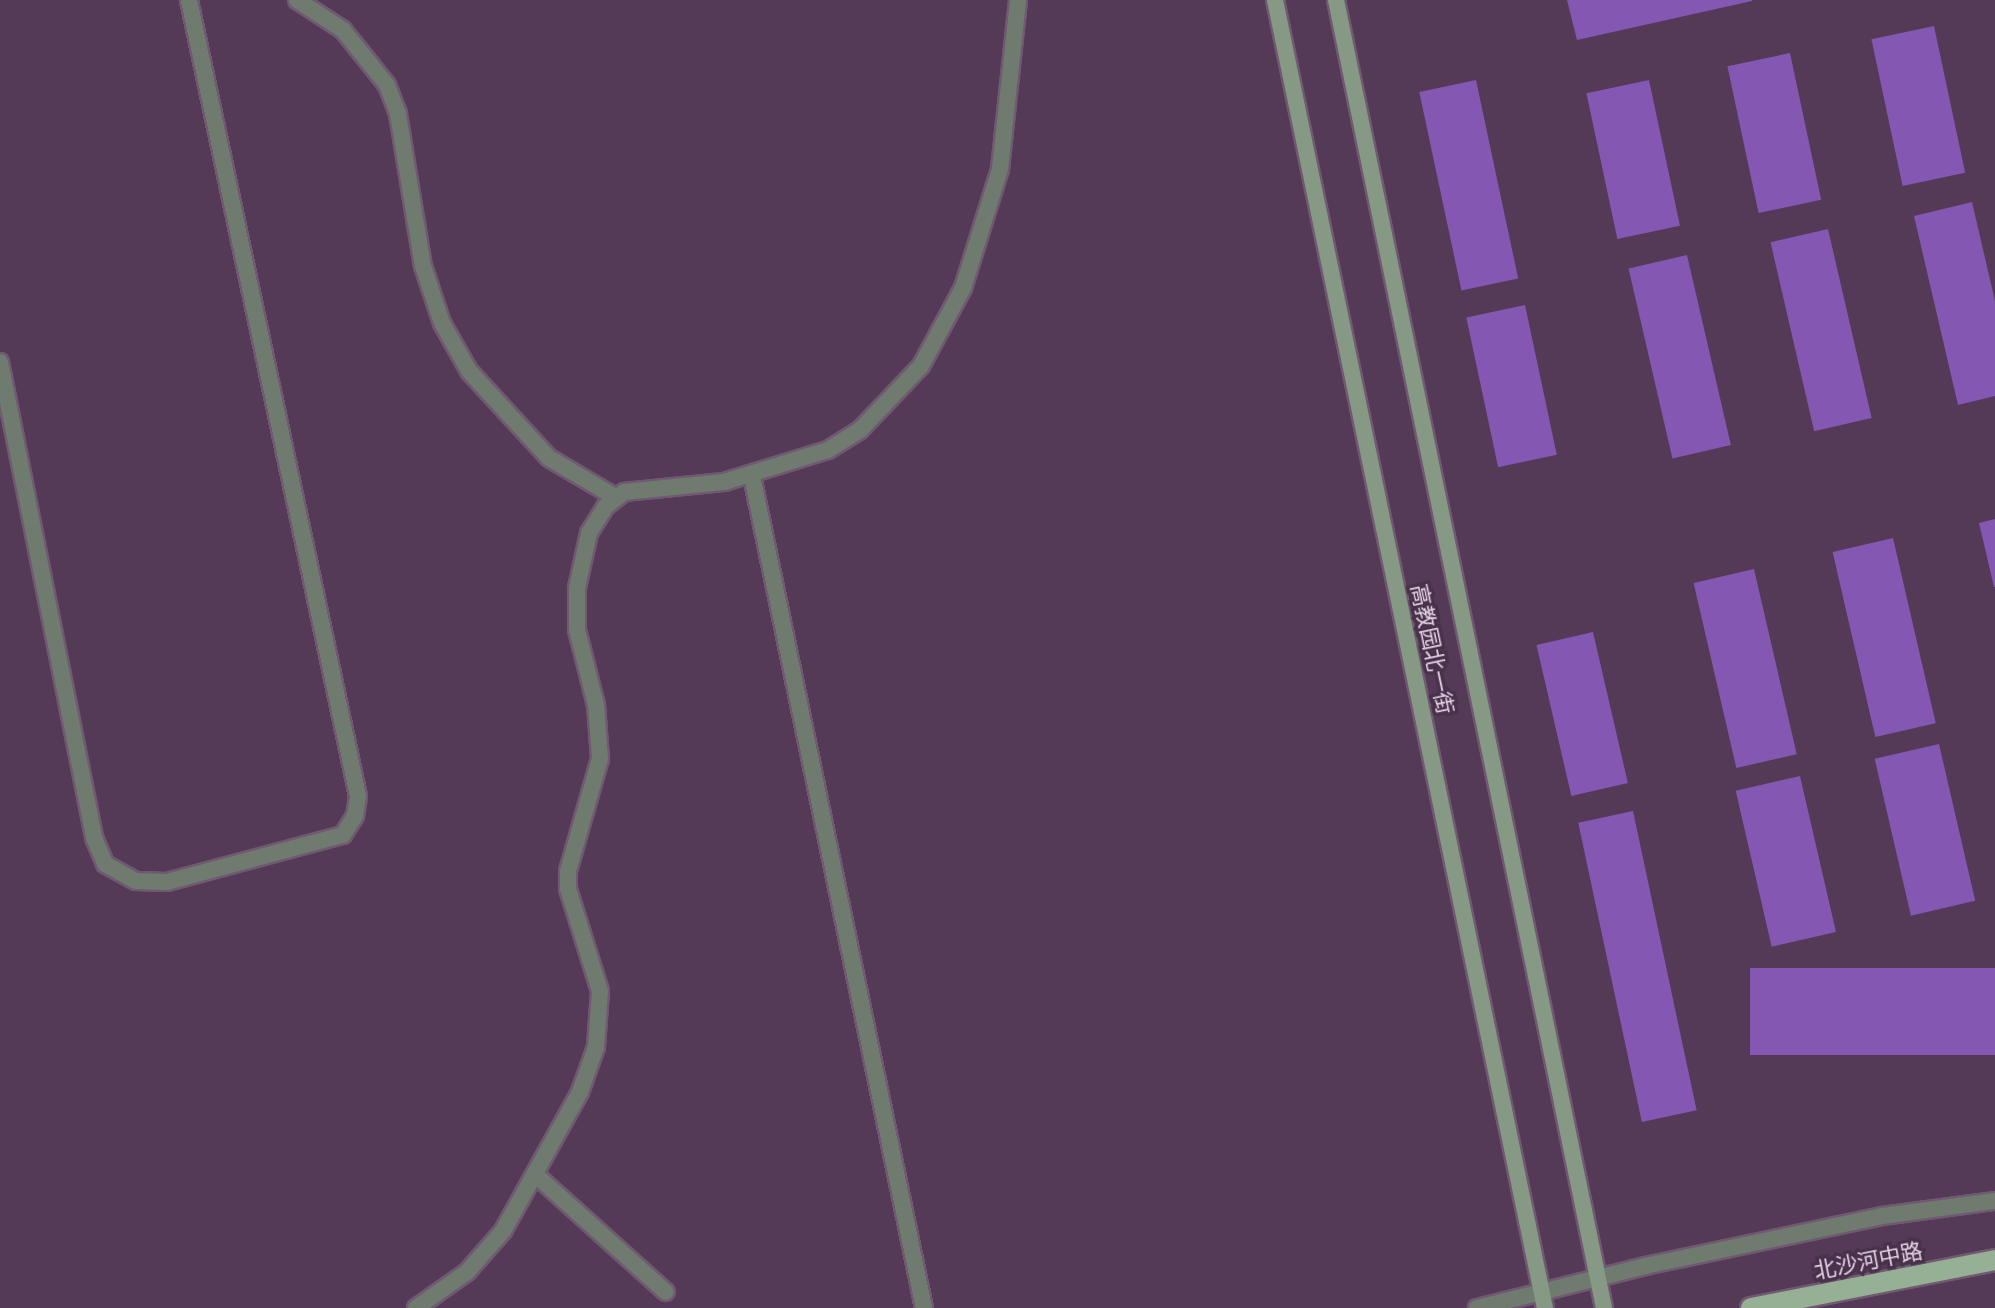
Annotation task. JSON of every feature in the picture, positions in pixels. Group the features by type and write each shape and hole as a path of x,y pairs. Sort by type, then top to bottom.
{"main road":[{"name":"北沙河中路","path":"1751,1308 1995,1260"}],"street":[{"path":"0,362 95,840 105,864 136,881 167,882 343,835 355,816 358,796 189,0"},
{"path":"297,0 343,30 387,85 398,114 423,266 442,323 469,371 549,458 615,497 752,476 828,450 860,430 901,390 940,335 963,288 1000,169 1018,0"},
{"name":"高教园北一街","path":"1275,0 1543,1300"},
{"name":"高教园北一街","path":"1336,0 1604,1308"},
{"path":"752,476 924,1308"},
{"path":"416,1308 467,1272 488,1249 537,1176 580,1092 599,1031 598,980 568,889 568,871 600,759 596,705 579,651 577,588 589,533 615,497"},
{"path":"537,1176 666,1292"},
{"path":"1477,1308 1543,1300 1598,1277 1882,1216 1995,1201"}],"building":[{"path":"1567,0 1752,0 1752,1 1577,40"},
{"path":"1934,26 1965,173 1903,186 1871,39"},
{"path":"1790,53 1821,200 1759,213 1727,66"},
{"path":"1476,80 1518,279 1461,291 1419,92"},
{"path":"1649,80 1680,226 1617,239 1586,93"},
{"path":"1972,202 1995,301 1995,396 1958,405 1914,216"},
{"path":"1828,229 1872,418 1814,431 1771,242"},
{"path":"1687,255 1731,445 1672,458 1629,268"},
{"path":"1525,305 1557,455 1498,467 1466,317"},
{"path":"1995,519 1995,587 1994,587 1979,523"},
{"path":"1893,538 1936,723 1875,737 1833,552"},
{"path":"1754,569 1797,754 1736,768 1694,583"},
{"path":"1593,632 1628,783 1571,796 1536,645"},
{"path":"1939,744 1975,901 1911,916 1875,759"},
{"path":"1800,776 1836,932 1772,947 1736,791"},
{"path":"1633,811 1697,1110 1642,1122 1578,823"},
{"path":"1750,968 1995,968 1995,1055 1750,1055"}]}
